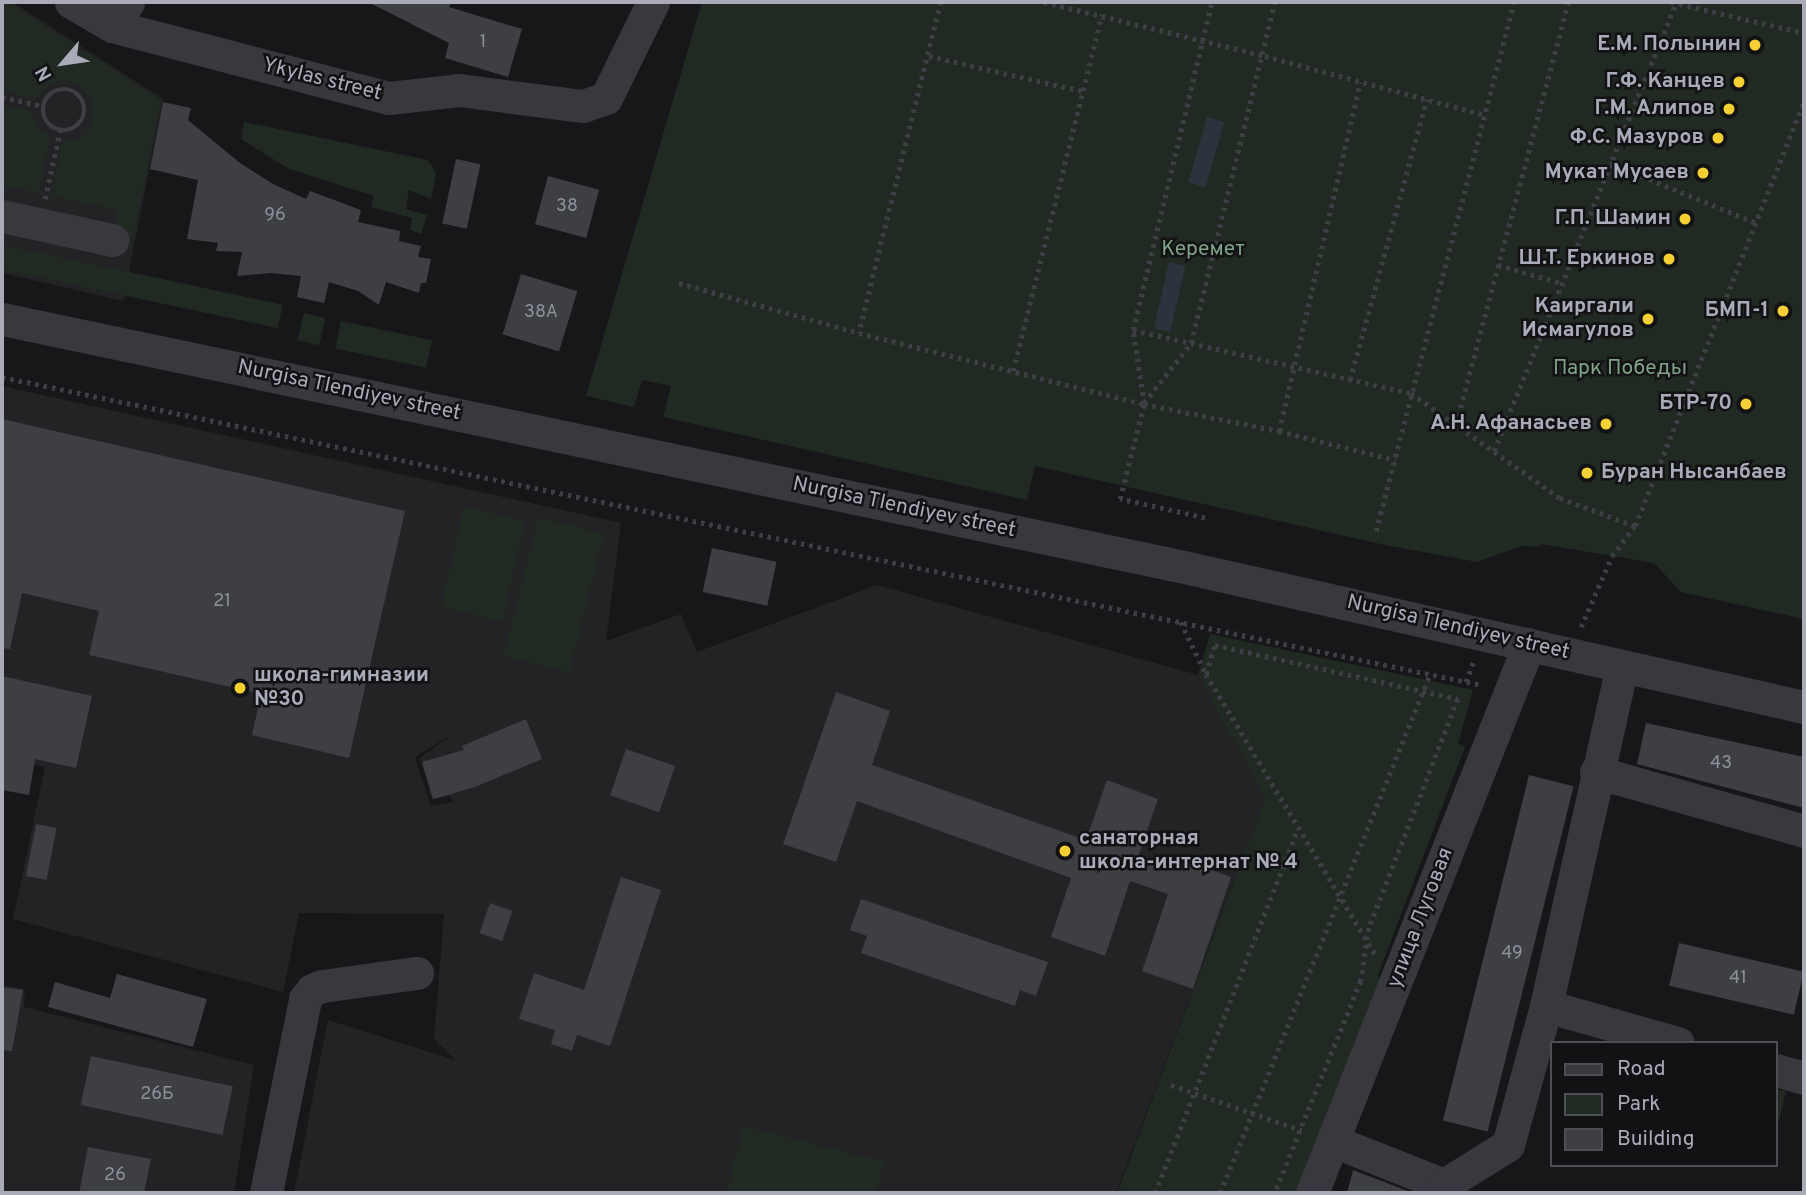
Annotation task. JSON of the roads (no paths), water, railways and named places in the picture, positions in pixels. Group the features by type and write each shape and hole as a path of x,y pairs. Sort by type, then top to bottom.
{"street":[{"name":"Ykylas street","path":"71,2 120,14 389,98 459,90 583,106 606,98 653,2"},
{"path":"2,216 112,240"},
{"name":"Nurgisa Tlendiyev street","path":"2,319 1193,569 1804,707"},
{"name":"улица Луговая","path":"1312,1193 1320,1137 1394,987 1530,644"},
{"path":"1320,1137 1443,1189 1508,1145 1546,1006 1596,772 1622,667"},
{"path":"1596,772 1804,831"},
{"path":"266,1193 305,999 312,990 322,986 417,973"},
{"path":"1546,1006 1671,1041"},
{"path":"1778,1071 1804,1078"}],"place":[{"name":"Е.М. Полынин","path":"1755,45"},
{"name":"Г.Ф. Канцев","path":"1739,82"},
{"name":"Г.М. Алипов","path":"1729,109"},
{"name":"Ф.С. Мазуров","path":"1718,138"},
{"name":"Мукат Мусаев","path":"1703,173"},
{"name":"Г.П. Шамин","path":"1685,219"},
{"name":"Ш.Т. Еркинов","path":"1669,259"},
{"name":"БМП-1","path":"1783,311"},
{"name":"Каиргали Исмагулов","path":"1648,319"},
{"name":"БТР-70","path":"1746,404"},
{"name":"А.Н. Афанасьев","path":"1606,424"},
{"name":"Буран Нысанбаев","path":"1587,473"},
{"name":"школа-гимназии №30","path":"240,688"},
{"name":"санаторная школа-интернат № 4","path":"1065,851"}],"park label":[{"name":"Керемет","path":"1203,250"},
{"name":"Парк Победы","path":"1620,369"}]}
